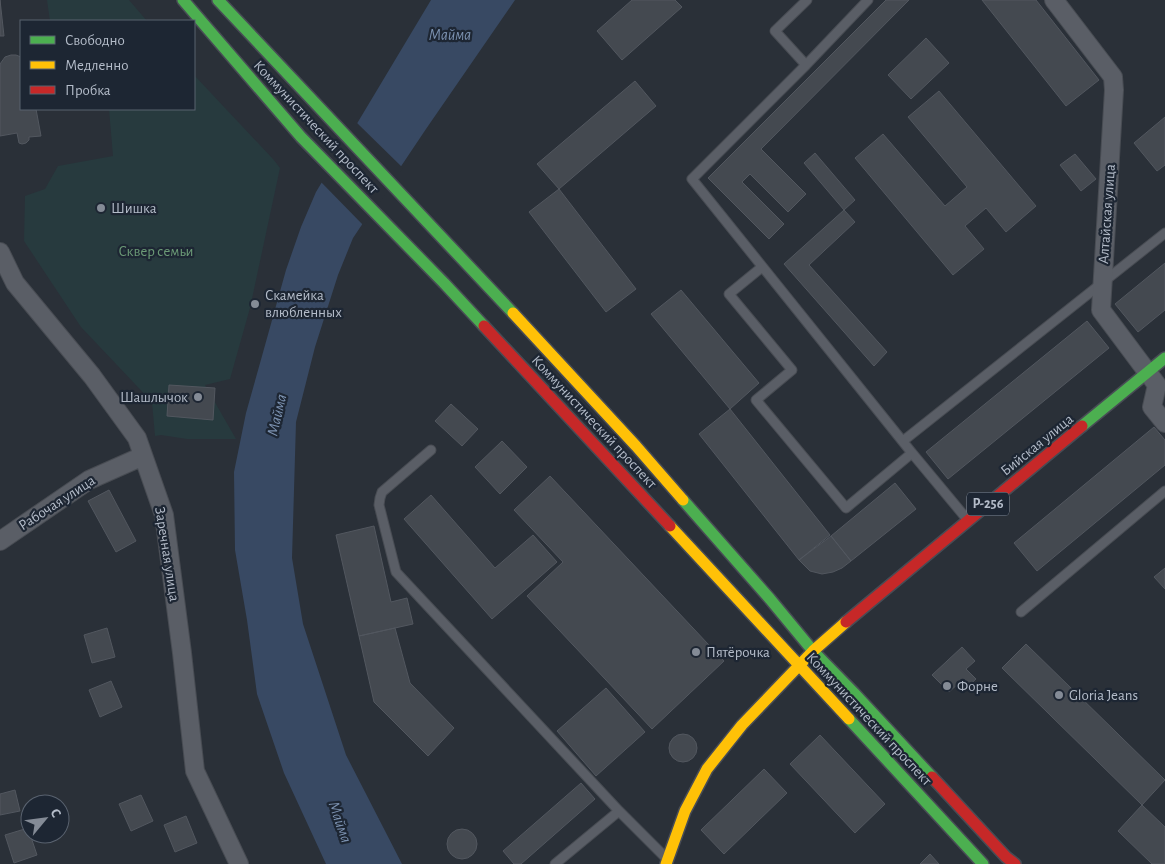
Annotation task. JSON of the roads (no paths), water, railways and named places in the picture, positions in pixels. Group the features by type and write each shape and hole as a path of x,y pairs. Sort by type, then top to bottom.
{"main road":[{"name":"Коммунистический проспект","path":"183,0 301,137 444,283 799,666 805,679 983,864"},
{"name":"Коммунистический проспект","path":"218,0 462,258 636,446 813,651 826,658 854,693 1015,864"},
{"name":"Бийская улица","path":"1142,397 1157,379 1165,358"},
{"name":"Бийская улица","path":"813,651 968,521 1157,379"},
{"name":"Р-256","path":"666,861 685,810 707,769 742,725 813,651"},
{"path":"805,679 826,658"},
{"path":"678,864 678,856 690,830"}],"street":[{"name":"Алтайская улица","path":"1054,0 1113,77 1114,90 1100,310 1157,379"},
{"name":"Заречная улица","path":"0,252 15,283 92,376 137,438 164,515 182,653 194,771 240,864"},
{"path":"1157,379 1152,407 1165,423"},
{"name":"Рабочая улица","path":"0,542 89,480 144,456"}],"lane":[{"path":"806,65 775,32 807,0"},
{"path":"868,0 692,179 968,521"},
{"path":"903,441 1165,233"},
{"path":"762,266 729,294 792,370 756,400 846,508 912,453"},
{"path":"431,450 382,492 380,498 379,505 396,572 666,861"},
{"path":"1021,612 1165,491"},
{"path":"555,864 619,811"}],"water":[{"name":"Майма","path":"431,0 515,0 353,238 338,275 315,347 296,422 292,558 303,624 346,755 402,864 326,864 284,773 257,694 235,550 234,472 246,413 286,270 301,227 316,192"}],"place":[{"name":"Шишка","path":"101,208"},
{"name":"Скамейка влюбленных","path":"255,304"},
{"name":"Шашлычок","path":"198,397"},
{"name":"Пятёрочка","path":"696,652"},
{"name":"Форне","path":"947,686"},
{"name":"Gloria Jeans","path":"1059,695"}],"park label":[{"name":"Сквер семьи","path":"156,251"}]}
